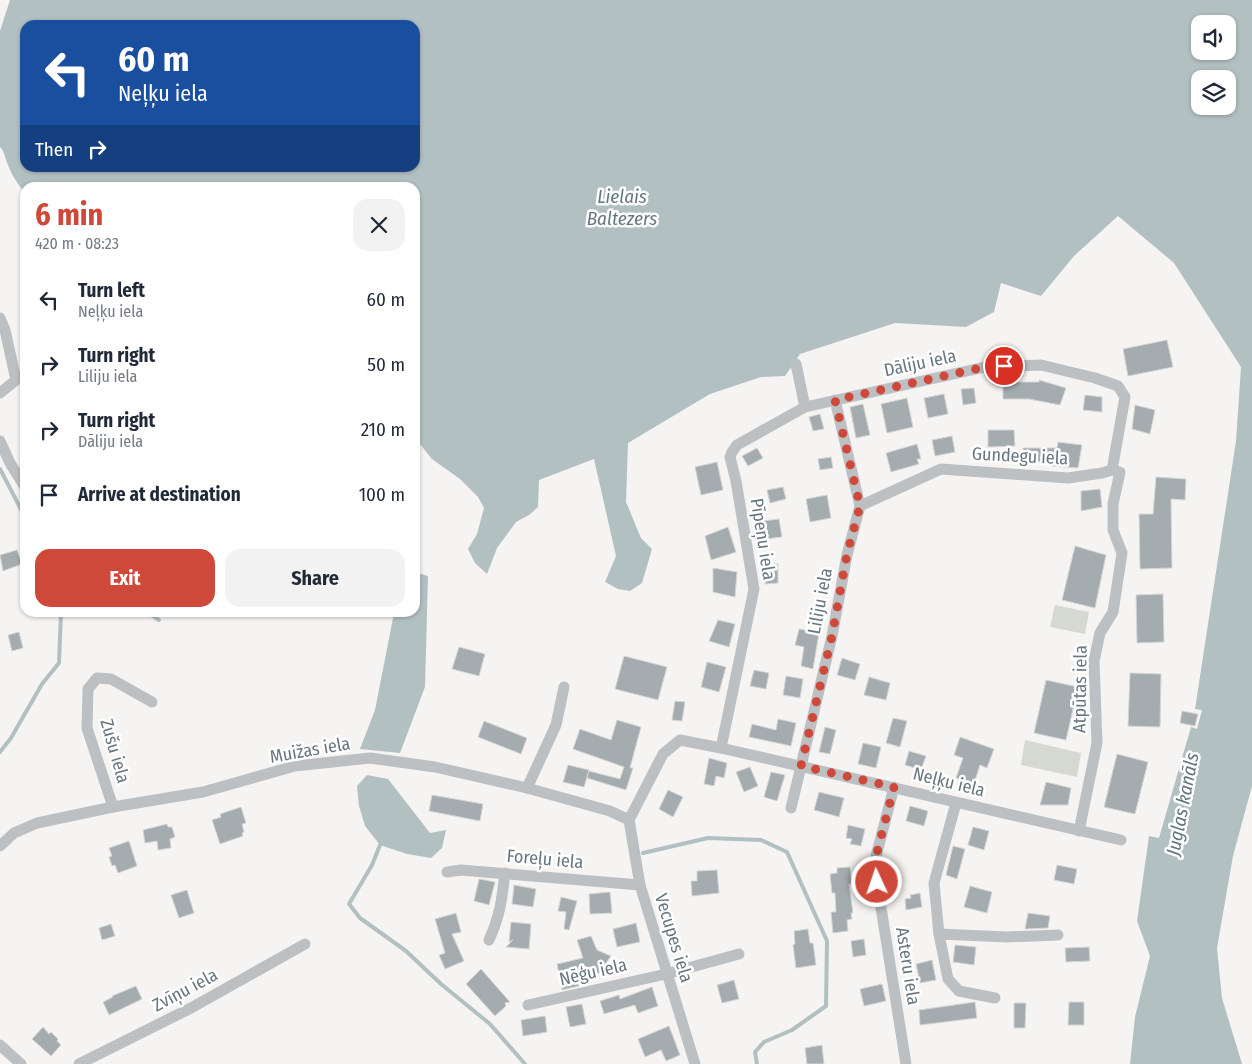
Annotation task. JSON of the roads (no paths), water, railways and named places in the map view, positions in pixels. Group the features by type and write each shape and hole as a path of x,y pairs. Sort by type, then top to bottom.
{"street":[{"path":"0,318 5,330 16,380 0,393"},
{"path":"796,364 804,406"},
{"name":"Dāliju iela","path":"835,400 985,367 1041,365 1095,378 1118,386 1125,397 1112,470"},
{"name":"Pīpeņu iela","path":"721,748 754,590 736,481 730,457 737,445 804,406 835,400"},
{"name":"Liliju iela","path":"791,808 832,636 847,554 860,506 835,400"},
{"path":"0,441 20,479"},
{"name":"Gundegu iela","path":"860,506 941,469 1068,478 1112,470"},
{"name":"Atpūtas iela","path":"1078,831 1097,743 1094,661 1100,633 1114,612 1122,553 1113,530 1113,504 1120,472 1112,470"},
{"name":"Zušu iela","path":"113,807 87,728 88,689 97,678 111,679 152,702"},
{"path":"527,788 556,725 564,687"},
{"name":"Neļķu iela","path":"629,820 663,754 680,740 1121,840"},
{"name":"Muižas iela","path":"0,846 14,833 37,823 113,807 203,792 295,766 370,758 435,767 527,788 610,811 629,820"},
{"name":"Asteru iela","path":"894,787 874,864 905,1064"},
{"path":"956,802 934,883 938,934 948,979 959,991 994,998"},
{"name":"Vecupes iela","path":"629,820 640,885 694,1064"},
{"name":"Foreļu iela","path":"447,872 461,870 640,885"},
{"path":"489,940 498,921 505,873"},
{"path":"938,934 1007,937 1058,935"},
{"name":"Zvīņu iela","path":"79,1064 190,1008 305,944"},
{"name":"Nēģu iela","path":"528,1005 666,974 739,954"},
{"path":"0,1045 21,1064"}],"water":[{"name":"Lielais Baltezers","path":"10,0 1252,0 1252,786 1233,856 1217,948 1222,998 1242,1064 1130,1064 1135,1017 1150,956 1137,921 1149,836 1159,838 1191,727 1197,729 1202,710 1195,709 1236,441 1241,367 1174,263 1118,216 1074,256 1041,296 1001,283 994,312 966,327 895,323 800,354 785,376 761,377 710,394 628,443 626,502 641,538 652,549 642,583 630,591 618,589 605,582 616,556 594,459 539,480 538,507 529,515 516,522 497,548 487,574 475,563 468,549 477,534 484,508 478,497 460,479 432,459 420,444 420,182 20,182 20,186 13,176 0,147 0,31"},
{"path":"420,574 428,576 425,687 400,753 360,749 375,710 393,617 420,617"},
{"path":"367,775 388,779 430,833 446,830 442,848 431,858 407,854 380,845 365,826 359,806 357,786"}],"waterway":[{"path":"0,469 20,507"},
{"path":"0,752 11,738 42,684 59,663 61,617"},
{"path":"154,617 159,620"},
{"path":"643,853 708,838 761,840 787,852 827,941 826,1006 792,1030 764,1042 755,1052 757,1064"},
{"path":"380,845 372,865 349,904 360,918 406,951 441,984 490,1024 525,1064"}],"water label":[{"name":"Juglas kanāls","path":"1182,804"}]}
